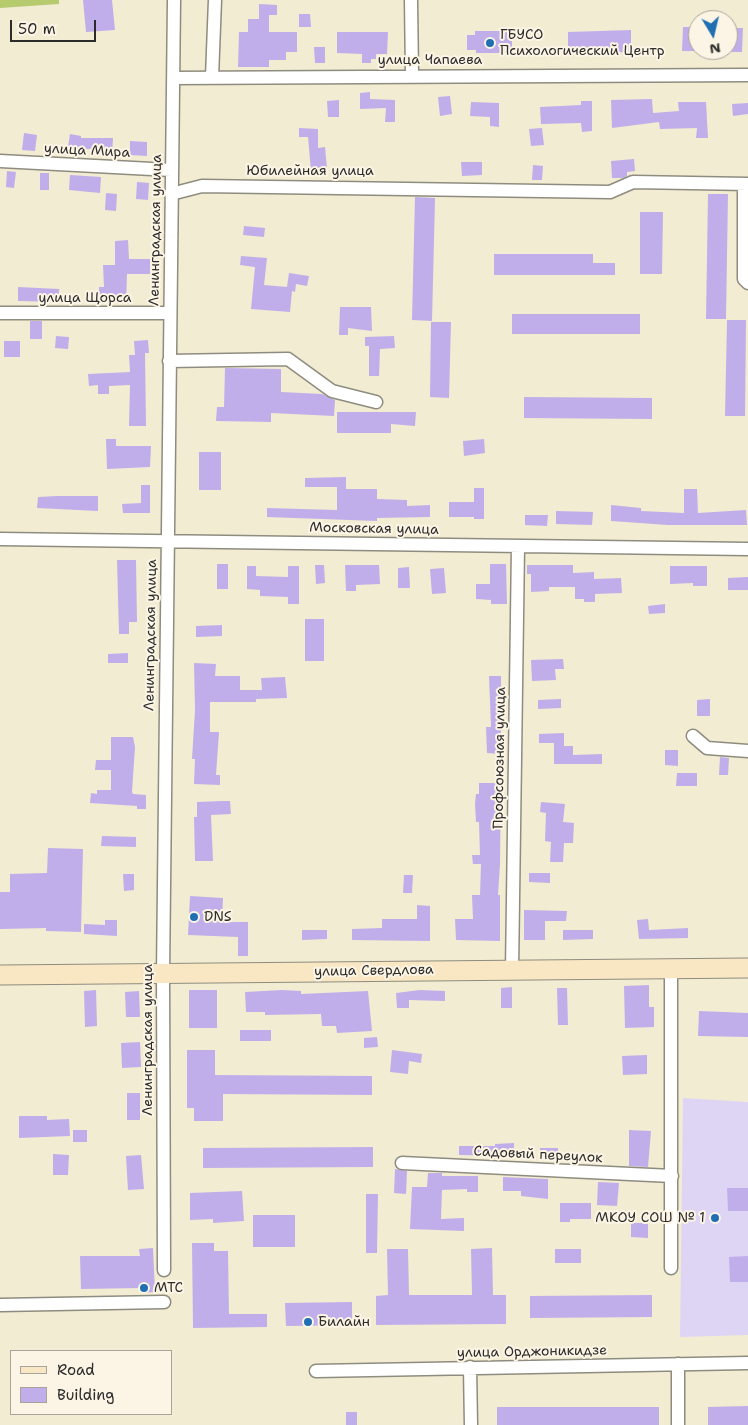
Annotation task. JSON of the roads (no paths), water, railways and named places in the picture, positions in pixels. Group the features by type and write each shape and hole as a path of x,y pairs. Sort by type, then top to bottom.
{"street":[{"name":"Ленинградская улица","path":"164,1270 163,973 174,0"},
{"path":"212,77 215,0"},
{"path":"411,0 412,75"},
{"name":"улица Чапаева","path":"173,78 412,75 748,75"},
{"name":"улица Мира","path":"0,161 172,170"},
{"name":"Юбилейная улица","path":"171,194 202,186 610,192 633,182 746,184"},
{"path":"746,184 744,279 748,283"},
{"name":"улица Щорса","path":"0,313 170,313"},
{"path":"169,362 288,359 332,392 376,402"},
{"name":"Московская улица","path":"0,539 748,549"},
{"name":"Профсоюзная улица","path":"512,970 518,546"},
{"path":"693,736 707,748 748,750"},
{"name":"улица Свердлова","path":"0,975 748,968"},
{"path":"671,1268 672,969"},
{"name":"Садовый переулок","path":"402,1163 672,1176"},
{"path":"0,1305 164,1302"},
{"name":"улица Орджоникидзе","path":"316,1371 748,1363"},
{"path":"678,1364 678,1425"},
{"path":"470,1367 471,1425"}],"place":[{"name":"ГБУСО Психологический Центр","path":"490,43"},
{"name":"DNS","path":"194,917"},
{"name":"МКОУ СОШ № 1","path":"715,1218"},
{"name":"МТС","path":"144,1288"},
{"name":"Билайн","path":"308,1322"}]}
